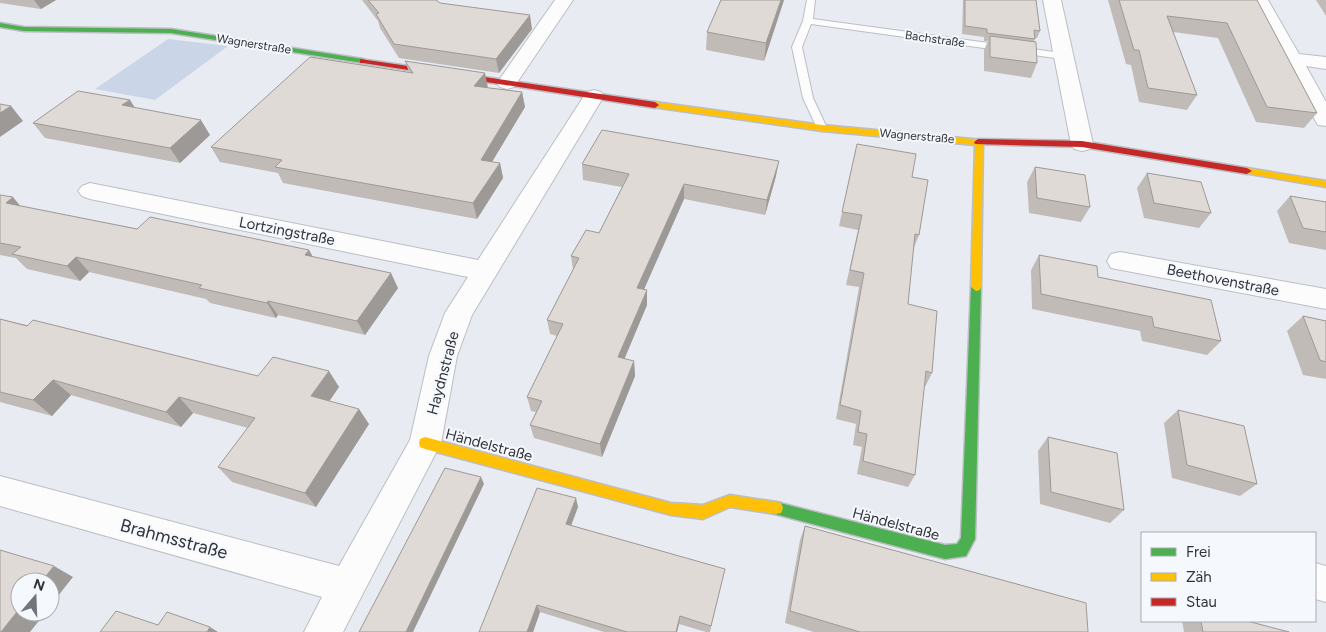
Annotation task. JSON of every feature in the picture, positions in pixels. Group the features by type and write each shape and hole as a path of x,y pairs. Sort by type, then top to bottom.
{"street":[{"path":"507,83 564,0"},
{"path":"1052,0 1062,56 1082,144"},
{"path":"1259,0 1326,120"},
{"name":"Wagnerstraße","path":"0,25 24,29 171,31 594,96 822,128 980,142 1082,144 1326,184"},
{"path":"1292,59 1326,63"},
{"name":"Haydnstraße","path":"324,632 425,443 444,356 460,313 484,271 594,96"},
{"name":"Händelstraße","path":"425,443 671,509 703,512 730,501 762,504 945,552 961,551 968,539 980,142"},
{"name":"Lortzingstraße","path":"90,191 484,271"},
{"name":"Beethovenstraße","path":"1120,261 1326,299"},
{"name":"Brahmsstraße","path":"0,491 348,586"}],"lane":[{"path":"811,0 808,21 797,47 808,98 822,128"},
{"name":"Bachstraße","path":"808,21 1062,56"}],"shaded area":[{"path":"168,39 228,46 155,100 95,89"}],"building":[{"path":"368,0 436,0 440,3 530,15 496,59 394,44 376,14 379,13"},
{"path":"721,0 781,0 766,43 707,32"},
{"path":"965,0 1036,0 1040,31 1034,30 1035,39 987,33 987,29 965,26"},
{"path":"1119,0 1257,0 1317,113 1267,107 1227,23 1167,16 1197,95 1148,88 1139,50 1134,50"},
{"path":"990,36 1036,42 1037,63 990,57"},
{"path":"310,57 413,73 405,61 485,73 474,86 522,92 481,160 500,163 473,203 275,167 282,160 211,147"},
{"path":"78,91 130,100 122,105 201,120 170,148 33,123"},
{"path":"0,104 11,106 0,113"},
{"path":"602,130 779,161 767,200 684,184 637,288 647,290 618,357 634,361 600,444 530,425 542,401 527,397 563,324 547,320 579,258 571,256 586,230 599,233 629,174 582,164"},
{"path":"857,144 916,154 912,177 928,180 919,235 915,234 908,304 937,311 932,373 926,371 915,475 863,461 867,434 858,432 861,411 840,405 864,273 850,270 862,215 842,212"},
{"path":"1035,167 1085,175 1090,207 1037,198"},
{"path":"1147,173 1201,182 1211,213 1154,203"},
{"path":"0,195 13,197 6,203 137,229 150,217 309,250 305,255 391,273 357,321 199,288 202,285 76,257 67,266 12,254 21,247 0,243"},
{"path":"1290,196 1326,202 1326,232 1303,228"},
{"path":"1039,255 1097,266 1098,277 1211,300 1221,341 1154,327 1152,317 1041,294"},
{"path":"1303,316 1326,321 1326,362 1320,360"},
{"path":"0,319 27,326 33,320 258,376 273,357 329,371 311,396 359,409 305,493 218,467 255,418 179,397 166,412 53,380 33,400 0,392"},
{"path":"1178,410 1244,426 1257,484 1187,465"},
{"path":"1048,437 1117,453 1124,510 1051,492"},
{"path":"445,468 481,477 406,632 359,632"},
{"path":"537,488 576,498 566,524 725,569 711,626 680,616 676,632 627,632 537,605 527,632 479,632"},
{"path":"805,526 1086,603 1088,632 860,632 790,611"},
{"path":"0,550 54,566 49,572 10,572 10,621 0,632"},
{"path":"116,611 158,625 167,612 210,627 207,632 100,632"},
{"path":"1201,622 1251,622 1289,632 1203,632"}],"traffic: fast":[{"path":"0,25 24,29 171,31 363,61"},
{"path":"776,508 945,552 961,551 968,539 976,287"}],"traffic: slow":[{"path":"655,105 822,128 978,142"},
{"path":"976,287 980,142"},
{"path":"1247,171 1326,184"},
{"path":"425,443 671,509 703,512 730,501 776,508"}],"traffic: jam":[{"path":"363,61 655,105"},
{"path":"978,142 1082,144 1247,171"}]}
